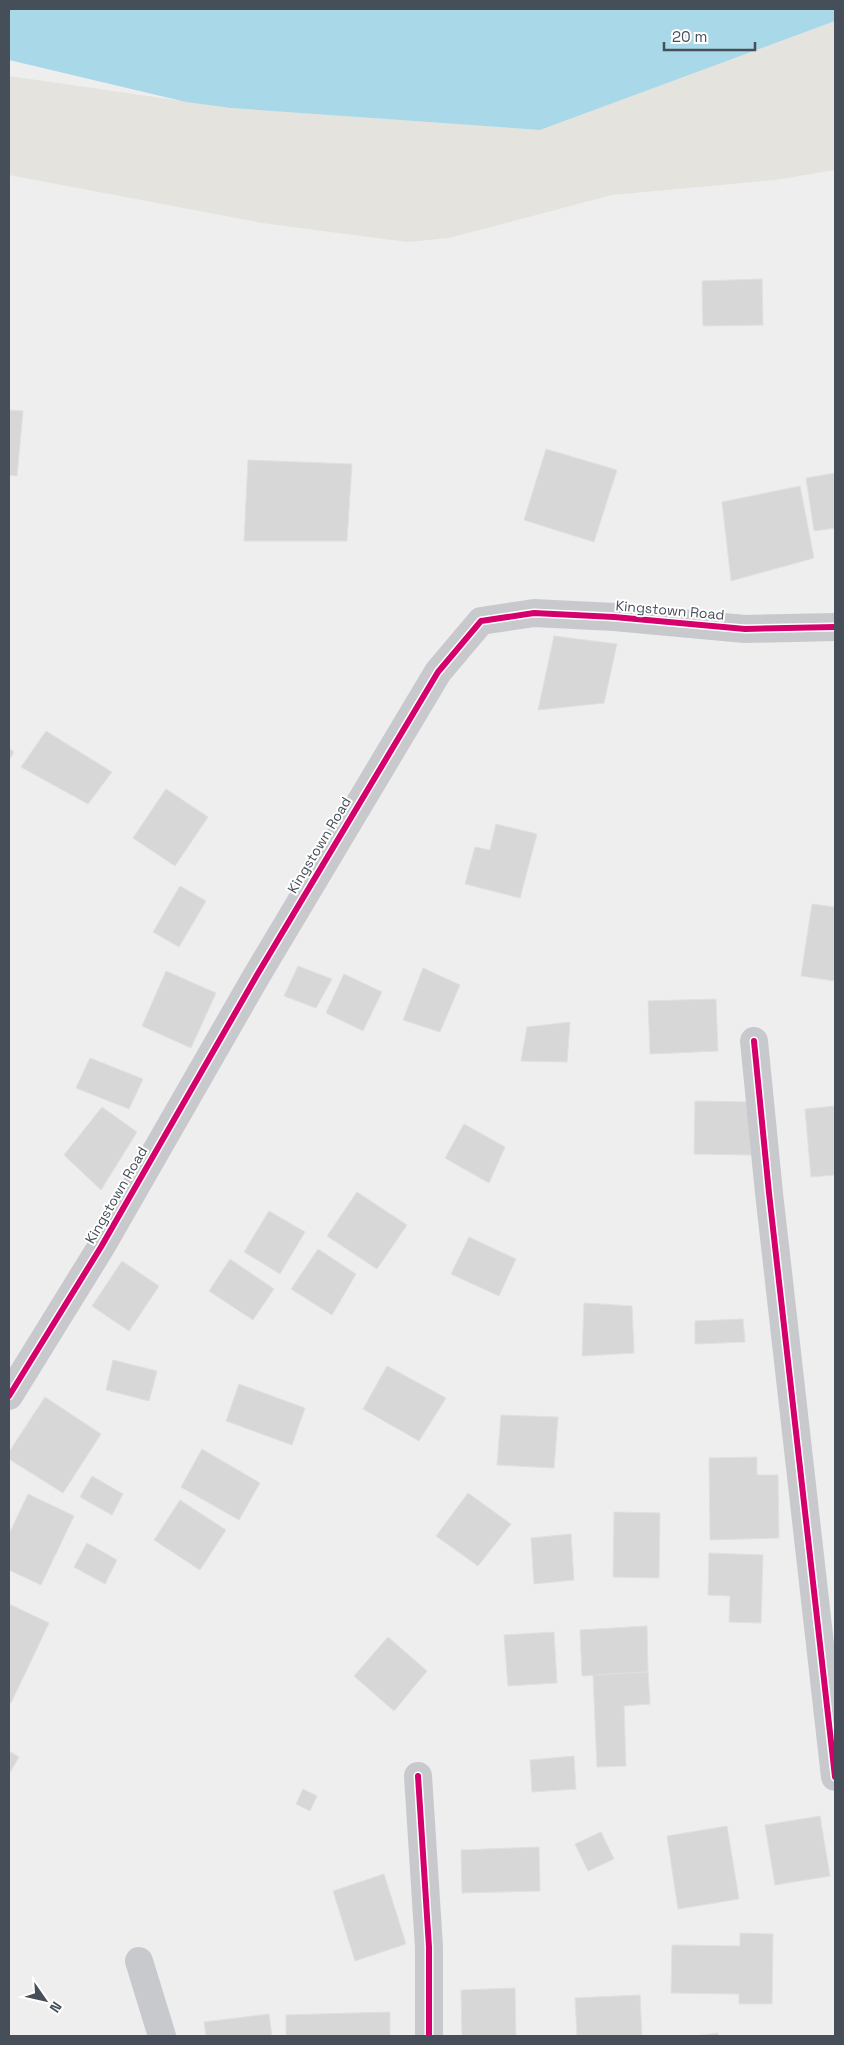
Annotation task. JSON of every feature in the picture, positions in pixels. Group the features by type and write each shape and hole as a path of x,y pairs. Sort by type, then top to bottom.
{"street":[{"name":"Kingstown Road","path":"9,1396 101,1247 257,975 433,680 481,621 534,612 745,629 835,627"},
{"path":"754,1041 769,1194 835,1777"},
{"path":"418,1776 429,1947 429,2036"},
{"path":"139,1961 162,2036"}],"sand":[{"path":"835,21 835,170 776,180 612,195 449,238 407,242 262,223 9,175 9,76 231,108 540,130"}],"water":[{"path":"9,9 835,9 835,21 540,130 231,108 186,102 9,60"}],"building":[{"path":"762,279 763,325 703,326 702,281"},
{"path":"9,410 23,411 17,476 9,475"},
{"path":"546,449 617,470 594,542 524,520"},
{"path":"248,460 352,464 347,541 244,541"},
{"path":"835,473 835,528 814,531 806,478"},
{"path":"800,486 814,558 731,581 722,502"},
{"path":"554,636 617,644 604,703 538,710"},
{"path":"46,731 112,772 88,804 21,767"},
{"path":"9,748 14,752 9,760"},
{"path":"166,789 208,817 175,866 133,838"},
{"path":"496,824 537,834 520,898 465,884 475,847 490,850"},
{"path":"180,886 206,901 179,947 153,932"},
{"path":"812,904 835,907 835,981 801,976"},
{"path":"298,966 332,979 316,1008 284,996"},
{"path":"423,968 460,985 440,1032 403,1020"},
{"path":"166,971 216,993 191,1048 142,1026"},
{"path":"344,974 382,992 363,1031 326,1013"},
{"path":"716,999 718,1051 650,1054 648,1001"},
{"path":"570,1022 567,1062 521,1061 527,1027"},
{"path":"90,1058 143,1079 129,1109 76,1088"},
{"path":"695,1101 752,1102 751,1155 694,1154"},
{"path":"835,1106 835,1175 811,1177 805,1109"},
{"path":"102,1107 137,1132 101,1190 64,1155"},
{"path":"464,1124 505,1147 489,1183 445,1158"},
{"path":"357,1192 407,1225 377,1269 327,1236"},
{"path":"269,1211 305,1232 280,1274 244,1252"},
{"path":"469,1237 516,1259 499,1296 451,1274"},
{"path":"318,1249 356,1274 332,1315 291,1289"},
{"path":"230,1259 274,1289 253,1320 209,1291"},
{"path":"122,1261 159,1286 129,1331 92,1306"},
{"path":"584,1303 632,1306 634,1353 582,1356"},
{"path":"743,1319 745,1342 695,1344 695,1321"},
{"path":"113,1360 157,1371 149,1401 106,1390"},
{"path":"387,1366 446,1398 419,1441 363,1409"},
{"path":"239,1384 305,1408 292,1445 226,1421"},
{"path":"45,1397 101,1434 63,1493 9,1459 9,1452"},
{"path":"501,1415 558,1417 554,1468 497,1465"},
{"path":"202,1449 260,1483 239,1520 181,1487"},
{"path":"757,1457 757,1475 778,1475 779,1538 710,1540 709,1458"},
{"path":"92,1476 123,1494 112,1515 80,1497"},
{"path":"468,1493 511,1524 478,1566 436,1536"},
{"path":"28,1494 74,1516 41,1585 9,1570 9,1534"},
{"path":"180,1500 226,1530 200,1570 154,1540"},
{"path":"614,1512 660,1513 659,1578 613,1577"},
{"path":"571,1534 574,1580 534,1584 531,1538"},
{"path":"87,1543 117,1560 105,1584 74,1567"},
{"path":"709,1553 763,1555 761,1623 729,1622 730,1596 708,1595"},
{"path":"9,1604 49,1623 11,1703 9,1702"},
{"path":"647,1626 648,1672 582,1676 580,1630"},
{"path":"554,1632 557,1683 508,1686 504,1635"},
{"path":"388,1637 427,1671 394,1711 354,1676"},
{"path":"648,1672 650,1704 624,1706 626,1766 597,1767 593,1675"},
{"path":"9,1751 19,1757 9,1774"},
{"path":"574,1756 576,1789 532,1792 530,1760"},
{"path":"303,1789 317,1796 310,1811 296,1804"},
{"path":"820,1816 830,1876 775,1885 765,1825"},
{"path":"727,1826 739,1899 678,1909 667,1836"},
{"path":"601,1832 614,1859 588,1871 575,1844"},
{"path":"539,1847 540,1891 462,1893 461,1850"},
{"path":"384,1874 406,1944 355,1961 333,1891"},
{"path":"740,1933 773,1934 772,2004 739,2004 739,1994 671,1993 672,1945 740,1946"},
{"path":"515,1988 516,2036 462,2036 461,1990"},
{"path":"640,1995 642,2036 577,2036 575,1998"},
{"path":"390,2012 390,2036 286,2036 286,2015"},
{"path":"269,2014 272,2036 206,2036 204,2022"},
{"path":"718,2033 718,2036 694,2036"}],"cycle path":[{"path":"9,1396 101,1247 257,975 438,672 481,621 534,613 614,617 745,629 835,627"},
{"path":"754,1041 769,1193 835,1777"},
{"path":"418,1776 429,1947 429,2036"}]}
